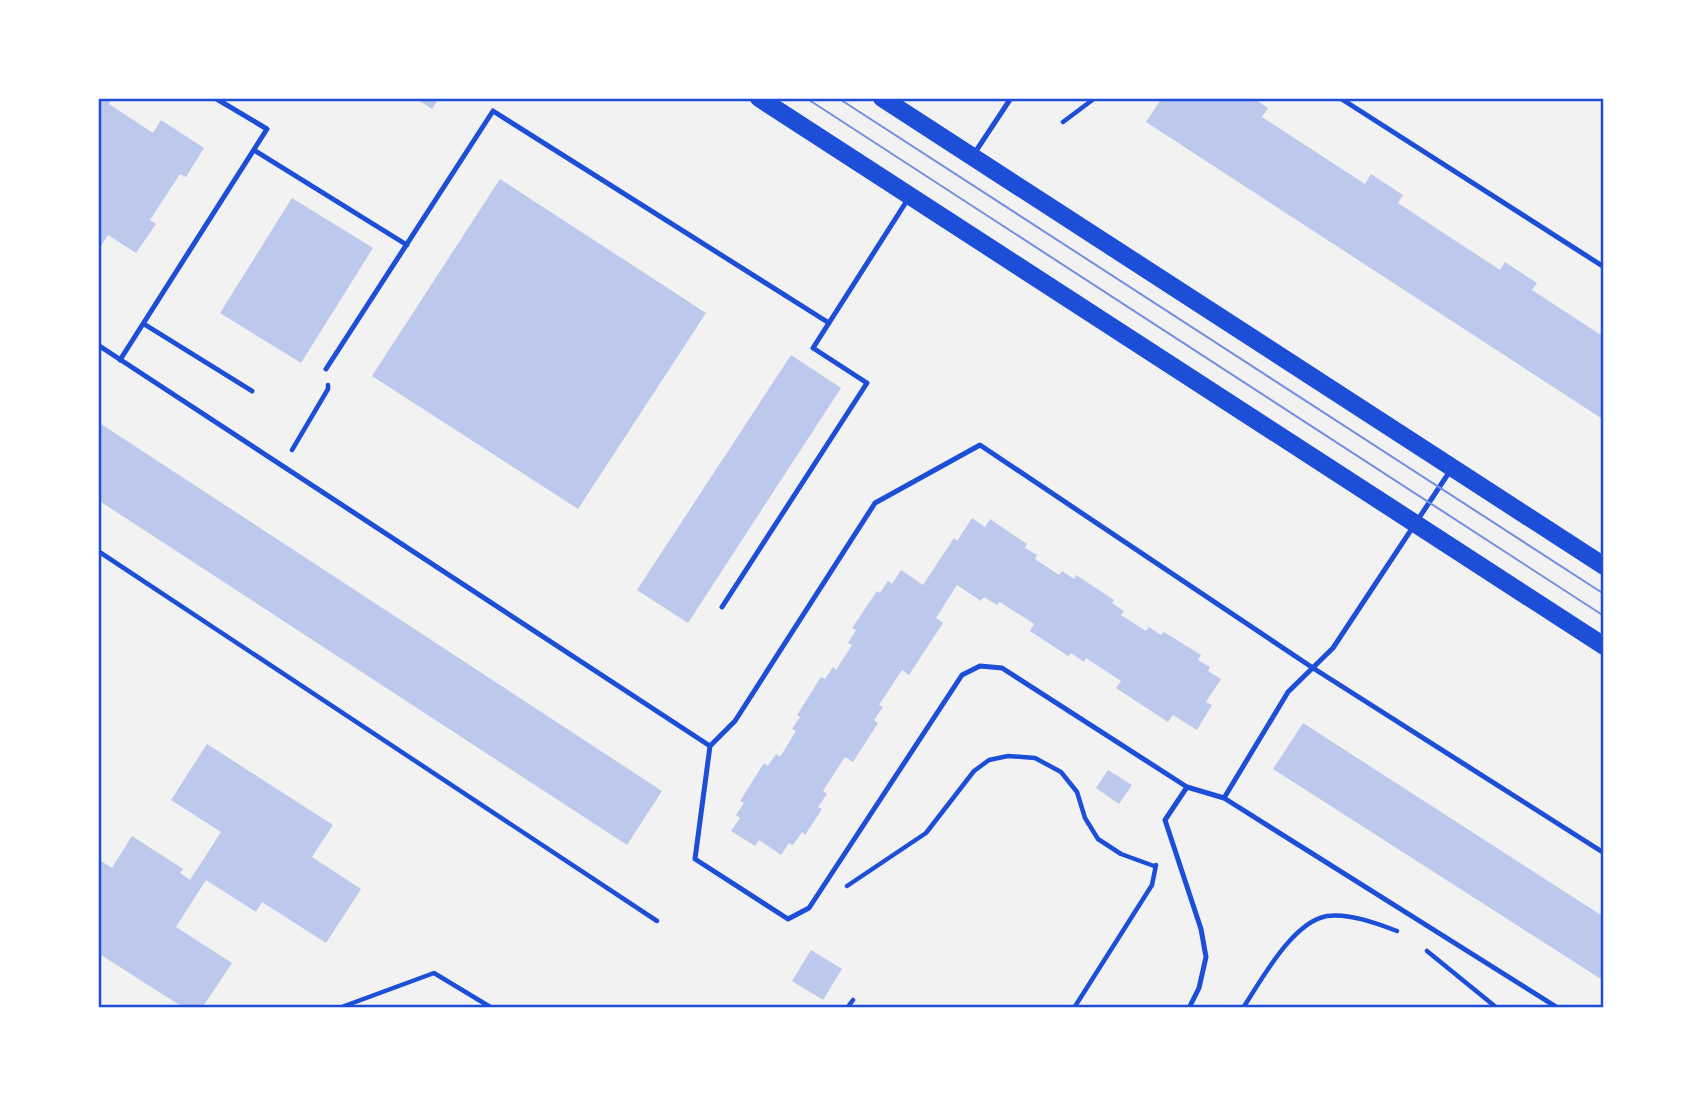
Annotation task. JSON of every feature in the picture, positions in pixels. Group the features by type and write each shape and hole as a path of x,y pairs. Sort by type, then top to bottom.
{"main road":[{"path":"760,98 1604,646"},
{"path":"882,98 1604,566"}],"lane":[{"path":"120,360 267,129 215,98"},
{"path":"972,157 1012,98"},
{"path":"1340,98 1604,267"},
{"path":"326,369 493,111 829,323"},
{"path":"254,150 407,245"},
{"path":"722,607 867,383 813,348 910,196"},
{"path":"144,324 252,391"},
{"path":"98,345 710,746"},
{"path":"1558,1008 1224,798 1187,787 1002,668 980,666 962,675 809,908 788,919 695,859 710,746 735,721 875,503 980,446 1313,668 1604,853"},
{"path":"1224,798 1288,692 1333,648 1452,468"},
{"path":"1187,787 1166,820 1201,929 1206,957 1199,988 1189,1008"}],"path":[{"path":"1063,122 1095,98"},
{"path":"282,466 328,389 326,369"},
{"path":"98,551 657,921"},
{"path":"809,908 926,833 974,771 989,760 1008,756 1035,758 1061,772 1077,792 1085,818 1098,839 1121,854 1154,866 1178,858"},
{"path":"1074,1008 1152,885 1154,866"},
{"path":"1243,1008 1279,954 1304,928 1317,919 1343,916 1395,930 1405,936"},
{"path":"1424,949 1497,1008"},
{"path":"339,1008 434,973 492,1008"},
{"path":"847,1008 853,1000"}],"building":[{"path":"98,98 112,98 109,104 153,133 161,120 204,148 186,177 180,174 150,220 156,224 136,253 108,235 101,246 98,244"},
{"path":"415,98 439,98 432,109"},
{"path":"1162,98 1253,98 1268,108 1262,117 1365,184 1371,174 1403,195 1398,203 1500,270 1505,262 1537,283 1532,290 1604,337 1604,420 1146,122"},
{"path":"500,179 706,313 578,509 372,376"},
{"path":"292,198 373,248 301,363 220,313"},
{"path":"791,355 841,388 688,623 637,590"},
{"path":"98,422 662,791 627,845 98,500"},
{"path":"972,518 985,527 990,519 1027,544 1025,548 1037,555 1035,559 1059,575 1062,571 1074,579 1076,575 1114,600 1112,603 1124,611 1121,615 1146,631 1149,627 1161,635 1164,632 1201,655 1198,660 1210,667 1208,671 1221,679 1206,702 1212,705 1197,730 1173,715 1168,722 1116,688 1121,681 1086,658 1084,662 1071,653 1068,656 1030,631 1034,624 1000,602 997,605 984,597 981,601 957,585 936,618 943,623 909,675 902,670 879,705 883,707 874,720 878,723 853,762 845,757 823,791 827,794 818,807 822,809 805,835 802,832 793,845 789,843 781,855 759,840 755,846 731,831 740,818 736,815 744,803 740,801 764,763 768,766 776,754 780,757 796,731 792,729 800,717 797,715 821,677 825,679 833,667 836,670 852,645 848,643 856,630 852,628 877,591 880,593 888,581 892,584 901,570 923,585 954,538 957,541"},
{"path":"1303,723 1604,917 1604,981 1273,769"},
{"path":"207,744 333,825 312,857 361,889 326,943 262,902 256,912 206,880 176,927 232,963 202,1008 184,1008 98,953 98,859 112,868 132,836 183,869 180,873 190,880 221,832 171,800"},
{"path":"1108,770 1132,785 1119,804 1096,788"},
{"path":"811,950 842,969 823,1000 792,981"}],"tram line":[{"path":"806,98 1604,616"},
{"path":"838,98 1604,594"}]}
